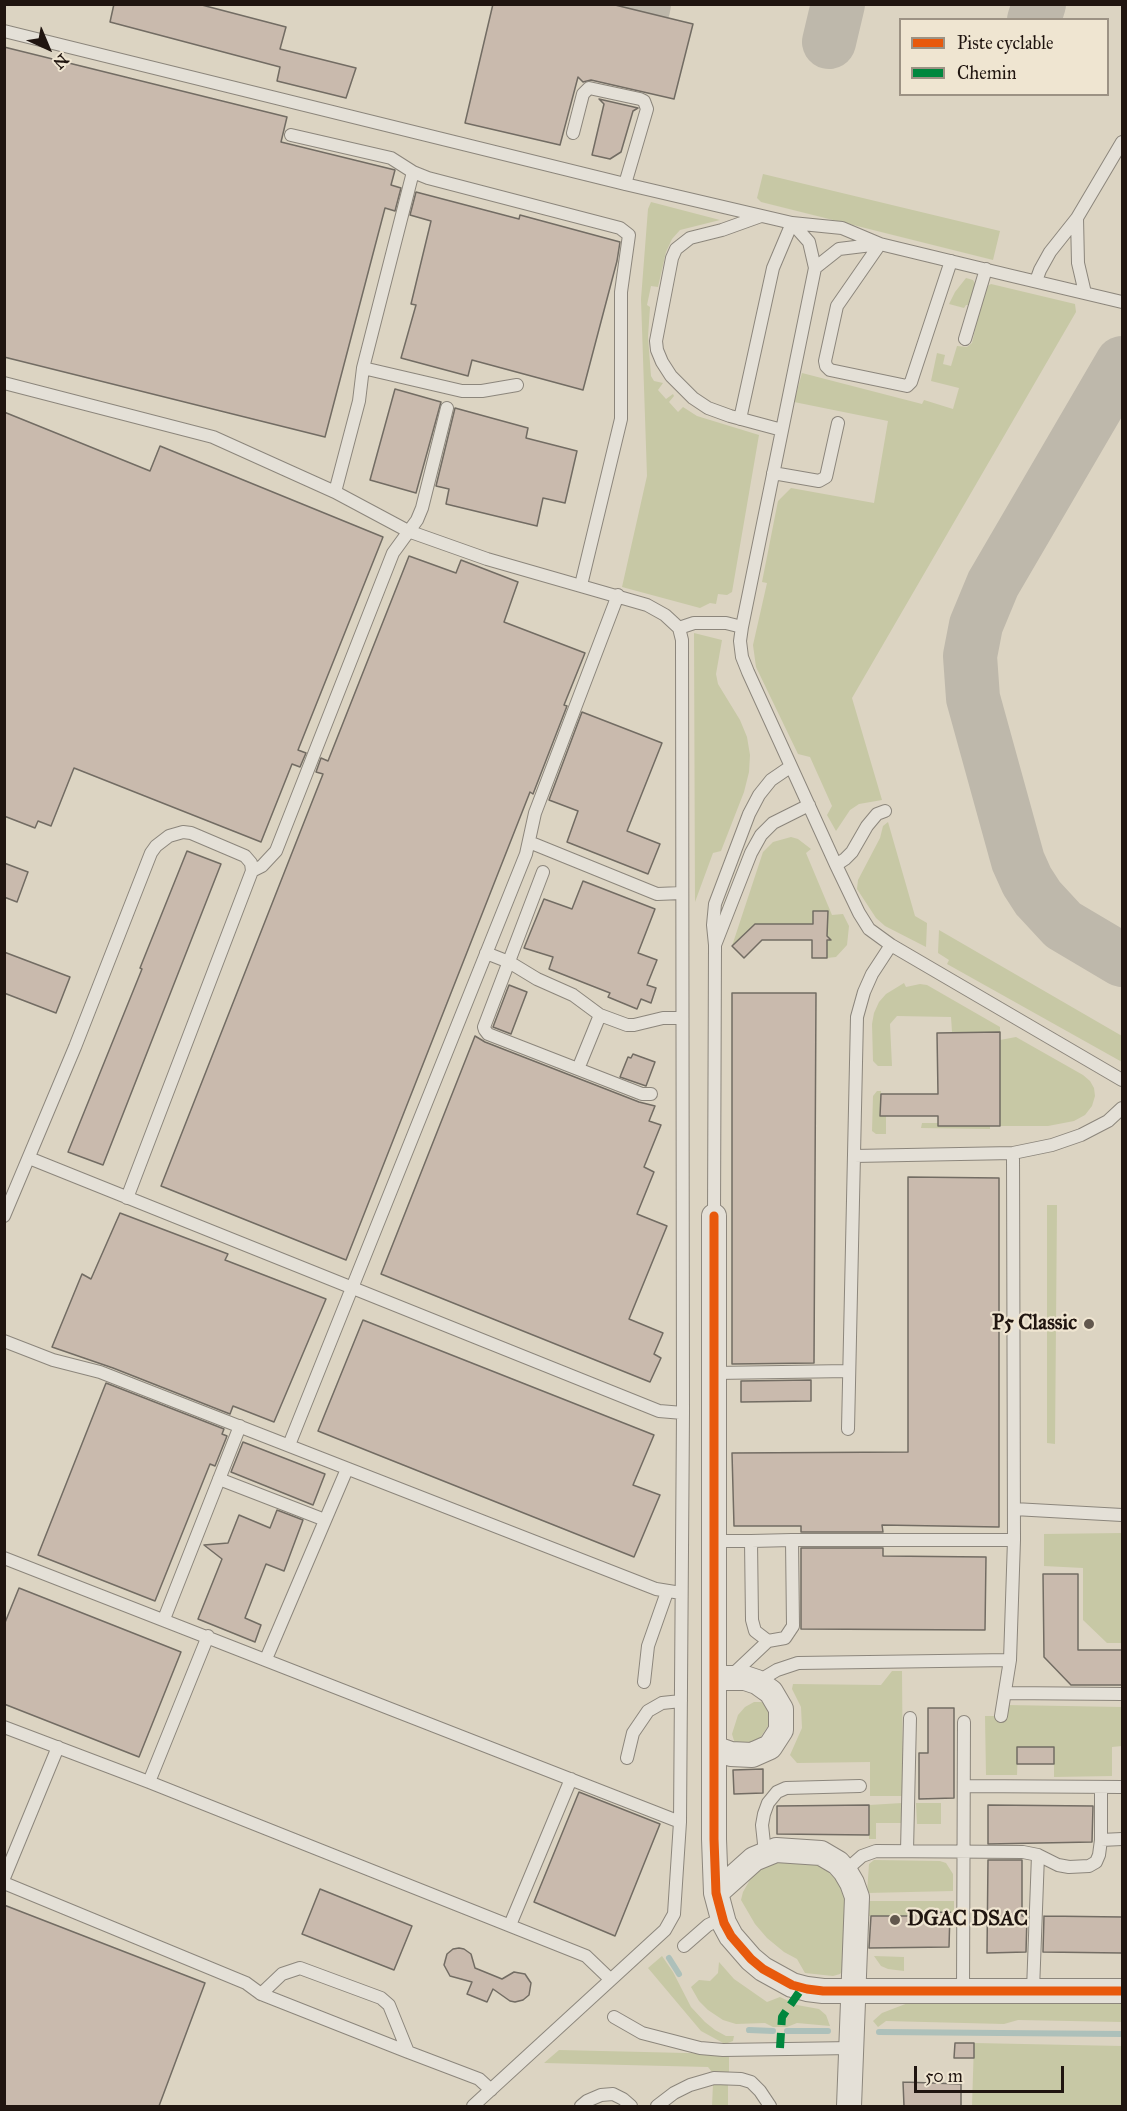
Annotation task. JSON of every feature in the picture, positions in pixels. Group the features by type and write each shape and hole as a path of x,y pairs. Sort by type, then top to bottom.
{"street":[{"path":"714,1216 715,1541 723,1677 714,1748 714,1839 716,1893 731,1936 751,1959 777,1978 807,1989 854,1991 1122,1990"},
{"path":"714,1748 732,1754 752,1755 770,1747 781,1730 781,1709 771,1692 756,1682 723,1677"},
{"path":"716,1893 754,1858 776,1850 821,1853 830,1857 845,1871 852,1883 856,1898 849,2106"}],"lane":[{"path":"4,31 626,184 792,222 842,228 880,244 1122,302"},
{"path":"573,133 583,94 589,88 644,101 647,109 626,184"},
{"path":"291,135 392,158 413,172 446,184 620,228 629,235 621,292 621,419 581,585"},
{"path":"1036,281 1050,252 1077,218 1122,142"},
{"path":"335,492 359,401 363,368 413,172"},
{"path":"762,215 722,230 690,238 676,249 672,258 656,341 662,362 671,376 693,398 708,408 782,430"},
{"path":"1077,218 1078,264 1085,293"},
{"path":"792,222 809,242 815,268 742,627 740,640 742,657 790,767 859,913 869,929 891,945 1122,1080"},
{"path":"740,419 773,268 792,222"},
{"path":"880,244 837,306 825,361 830,370 907,386 911,382 951,261"},
{"path":"815,268 839,249 880,244"},
{"path":"964,339 987,269"},
{"path":"363,368 462,391 482,391 517,385"},
{"path":"4,383 213,437 335,492 408,531 487,559 618,595 656,609 679,628 682,640 683,1413 680,1822 674,1914 665,1930 473,2106"},
{"path":"252,871 262,866 276,851 393,553 417,520 424,503 447,408"},
{"path":"773,473 819,481 826,477 838,423"},
{"path":"289,1445 526,854 534,813 618,595"},
{"path":"679,628 694,623 726,623 742,627"},
{"path":"714,1216 715,945 712,925 715,904 749,814 759,795 771,780 790,767"},
{"path":"715,945 751,853 761,835 773,823 809,805"},
{"path":"836,865 852,852 877,814 885,811"},
{"path":"4,1216 151,853 162,839 175,833 191,833 245,856 251,863 252,871 127,1198"},
{"path":"529,842 657,894 682,893"},
{"path":"543,872 484,1027 485,1030 488,1034 642,1094 651,1094"},
{"path":"848,1429 857,1017 864,992 891,945"},
{"path":"486,953 509,962 537,979 579,999 600,1015 634,1025 660,1019 682,1018"},
{"path":"578,1069 600,1015"},
{"path":"854,1156 1013,1153 1052,1145 1081,1135 1108,1121 1122,1108"},
{"path":"1001,1716 1011,1660 1014,1540 1013,1153"},
{"path":"29,1158 659,1411 683,1413"},
{"path":"4,1341 53,1360 100,1372 667,1592 681,1593"},
{"path":"715,1373 849,1371"},
{"path":"164,1619 240,1426"},
{"path":"266,1659 347,1469"},
{"path":"219,1479 325,1520"},
{"path":"1014,1509 1122,1515"},
{"path":"723,1677 768,1641 785,1638 793,1626 792,1540"},
{"path":"715,1541 1014,1540"},
{"path":"751,1541 752,1620 761,1637 768,1641"},
{"path":"4,1558 680,1822"},
{"path":"644,1682 648,1646 667,1592"},
{"path":"149,1782 208,1636"},
{"path":"756,1682 777,1670 798,1663 1011,1660"},
{"path":"1005,1693 1122,1694"},
{"path":"627,1758 633,1733 648,1711 662,1703 681,1701"},
{"path":"907,1851 910,1718"},
{"path":"963,1990 964,1722"},
{"path":"4,1727 149,1782 586,1956 610,1979"},
{"path":"4,1878 58,1747"},
{"path":"510,1925 571,1779"},
{"path":"964,1785 1122,1787"},
{"path":"765,1853 762,1825 764,1814 768,1803 777,1792 786,1788 860,1786"},
{"path":"845,1871 862,1856 876,1851 1023,1852 1038,1855 1058,1865 1089,1866 1096,1862 1099,1855 1101,1787"},
{"path":"1101,1840 1122,1839"},
{"path":"1033,1990 1038,1855"},
{"path":"4,1883 246,1983 261,1994 479,2079 491,2090"},
{"path":"684,1946 708,1925 723,1918"},
{"path":"261,1994 282,1974 300,1968 381,1998 389,2005 408,2052"},
{"path":"614,2017 642,2032 700,2048 852,2048"},
{"path":"657,2106 674,2093 690,2085 714,2078 741,2079 751,2082 770,2106"},
{"path":"581,2106 601,2095 613,2094 631,2106"}],"green space":[{"path":"763,174 1000,231 993,260 761,202 757,198"},
{"path":"651,202 720,220 680,230 672,239 666,252 658,287 651,286 647,305 650,307 648,337 651,376 654,381 663,383 658,390 666,399 673,394 669,402 678,412 683,407 697,416 759,435 732,592 727,595 718,594 716,604 710,603 700,608 622,587 647,476 641,299 648,209"},
{"path":"966,278 973,280 976,285 968,305 964,308 949,304 955,292"},
{"path":"991,284 1075,304 1076,312 852,698 882,800 859,804 850,810 836,831 827,815 832,806 810,757 798,754 756,667 753,645 767,583 762,582 778,501 791,488 874,503 888,421 794,402 802,373 922,404 924,400 953,409 959,388 931,381 937,353 945,355 943,364 951,366 957,346 967,347 972,343 984,288"},
{"path":"694,633 722,640 716,674 718,684 740,720 747,737 750,755 744,792 721,851 713,853 695,902"},
{"path":"888,822 915,916 927,923 926,947 885,926 876,918 857,889 858,880 880,838 883,826"},
{"path":"791,837 798,839 811,849 806,853 832,915 843,914 849,926 847,945 836,957 827,958 827,936 816,924 755,924 732,946 763,852 773,842"},
{"path":"939,930 1122,1036 1122,1062 947,964 949,960 938,953"},
{"path":"904,983 906,987 927,985 1000,1027 1000,1032 952,1032 951,1017 897,1016 890,1024 892,1066 878,1066 873,1061 874,1013 886,994"},
{"path":"1016,1037 1090,1081 1095,1096 1092,1106 1085,1115 1074,1121 1048,1126 1000,1126 1000,1040"},
{"path":"877,1091 881,1091 880,1116 886,1116 886,1134 876,1134 872,1131 873,1096"},
{"path":"922,1123 938,1123 939,1126 990,1126 990,1129 921,1128"},
{"path":"1047,1205 1057,1205 1055,1444 1047,1443"},
{"path":"1122,1533 1122,1643 1107,1643 1083,1620 1083,1568 1044,1566 1044,1534"},
{"path":"892,1671 902,1671 903,1796 870,1796 870,1762 797,1763 790,1755 802,1728 801,1707 792,1689 793,1684 881,1685"},
{"path":"754,1702 762,1702 766,1706 769,1715 768,1726 758,1741 749,1744 735,1744 732,1734 738,1715"},
{"path":"1007,1705 1122,1707 1122,1746 1112,1747 1112,1776 1054,1777 1054,1747 1018,1747 1017,1775 986,1775 985,1716 1008,1716"},
{"path":"902,1803 902,1823 876,1823 876,1839 869,1839 869,1805"},
{"path":"916,1803 941,1803 941,1824 917,1824"},
{"path":"874,1860 946,1863 953,1874 953,1891 867,1893 869,1864"},
{"path":"809,1861 824,1868 836,1879 843,1892 845,1903 844,1970 833,1976 805,1973 797,1959 767,1938 755,1924 741,1900 751,1873 778,1862"},
{"path":"867,1901 954,1901 954,1913 869,1916"},
{"path":"662,1956 691,2007 715,2030 726,2036 734,2036 733,2041 725,2044 701,2031 648,1968"},
{"path":"874,1956 904,1957 904,1971 881,1966"},
{"path":"719,1962 734,1979 767,2002 780,1997 797,2005 819,2009 826,2015 830,2026 797,2023 787,2027 773,2027 765,2023 736,2024 723,2020 699,2001 691,1987 699,1980 710,1981 718,1973"},
{"path":"908,2003 1122,2003 1122,2022 1018,2020 1004,2024 886,2021 878,2027 873,2021 882,2013"},
{"path":"974,2043 1122,2046 1122,2106 972,2106"},
{"path":"559,2050 729,2054 729,2073 712,2072 708,2067 544,2063"},
{"path":"713,2084 728,2085 728,2106 712,2106"}],"building":[{"path":"114,4 198,4 286,27 280,49 356,68 346,98 277,81 280,67 110,22"},
{"path":"493,4 611,4 693,24 674,99 591,80 583,82 578,77 560,145 465,123"},
{"path":"4,47 287,117 281,142 395,170 391,185 401,188 395,211 385,208 325,437 4,357"},
{"path":"599,99 638,108 633,111 621,152 610,159 592,155 604,104"},
{"path":"416,192 519,219 520,215 620,242 583,390 472,360 468,376 401,358 416,305 411,304 431,221 410,215"},
{"path":"395,389 441,402 416,493 370,480"},
{"path":"455,408 528,428 526,438 577,451 565,503 543,498 537,526 446,504 449,489 436,486"},
{"path":"4,412 150,471 160,446 383,537 298,750 306,753 300,767 292,764 261,842 74,768 51,826 38,821 35,828 4,816"},
{"path":"409,556 456,573 461,560 518,582 504,622 585,653 533,794 530,792 346,1260 161,1186 323,774 316,772 321,758 328,761"},
{"path":"582,712 662,743 627,831 660,844 648,874 567,842 578,811 549,800"},
{"path":"187,851 221,864 103,1165 68,1152"},
{"path":"4,863 28,872 17,902 4,897"},
{"path":"583,881 655,909 638,953 657,960 647,985 656,988 651,1003 641,999 637,1009 608,997 610,993 549,969 553,957 524,948 544,899 572,909"},
{"path":"813,911 828,911 827,936 831,940 827,940 827,958 812,958 812,940 762,940 744,958 732,946 755,924 813,924"},
{"path":"4,952 70,977 56,1013 4,993"},
{"path":"509,985 527,992 511,1034 493,1027"},
{"path":"732,993 816,993 814,1363 732,1364"},
{"path":"1000,1032 1000,1126 938,1126 938,1116 880,1116 881,1094 938,1094 937,1033"},
{"path":"475,1036 485,1042 639,1102 655,1106 649,1121 661,1125 644,1167 654,1172 637,1214 667,1226 629,1319 663,1333 654,1354 661,1358 650,1382 381,1274"},
{"path":"633,1054 655,1062 646,1086 620,1077 628,1057 631,1058"},
{"path":"908,1177 999,1178 999,1527 882,1525 883,1532 801,1532 801,1526 734,1526 732,1453 908,1452"},
{"path":"120,1213 228,1254 225,1260 326,1299 274,1422 233,1406 230,1414 113,1368 52,1347 82,1274 91,1279"},
{"path":"363,1320 654,1435 633,1485 660,1495 634,1557 318,1431"},
{"path":"811,1380 811,1401 741,1402 741,1381"},
{"path":"106,1383 224,1429 222,1434 227,1436 215,1466 210,1464 155,1601 38,1555"},
{"path":"243,1442 325,1474 313,1505 231,1472"},
{"path":"277,1510 303,1520 284,1571 266,1564 245,1618 261,1625 255,1642 198,1619 222,1559 204,1545 228,1543 239,1515 270,1528"},
{"path":"801,1548 883,1548 883,1556 986,1557 985,1630 801,1629"},
{"path":"1043,1574 1078,1574 1078,1650 1122,1650 1122,1685 1071,1685 1044,1657"},
{"path":"19,1588 181,1652 139,1757 4,1704 4,1625"},
{"path":"928,1708 954,1708 954,1798 919,1799 919,1753 928,1753"},
{"path":"1017,1747 1054,1747 1054,1764 1017,1764"},
{"path":"763,1769 763,1793 734,1794 733,1770"},
{"path":"579,1792 660,1824 615,1936 534,1902"},
{"path":"869,1805 869,1835 777,1834 777,1806"},
{"path":"988,1805 1093,1806 1092,1842 988,1844"},
{"path":"988,1860 1022,1860 1022,1916 1027,1916 1026,1952 987,1953"},
{"path":"320,1889 412,1926 394,1970 302,1934"},
{"path":"4,1905 205,1983 159,2106 4,2106"},
{"path":"950,1912 949,1947 869,1948 871,1916 912,1916 912,1913"},
{"path":"1044,1916 1122,1917 1122,1953 1043,1952"},
{"path":"459,1948 471,1954 475,1968 502,1979 514,1972 525,1974 531,1983 529,1995 515,2002 493,1989 487,2002 467,1994 472,1982 450,1976 444,1965 447,1954"},
{"path":"955,2043 974,2043 974,2058 954,2058"},
{"path":"903,2082 961,2084 961,2106 904,2106"}],"waterway":[{"path":"669,1958 679,1974"},
{"path":"749,2030 773,2031"},
{"path":"787,2031 828,2031"},
{"path":"879,2032 1122,2034"}],"taxiway":[{"path":"643,9 644,4"},
{"path":"829,42 838,4"},
{"path":"1035,18 1039,4"},
{"path":"1122,363 993,584 976,625 970,656 973,698 1018,861 1027,881 1038,898 1063,925 1122,960"}],"marked path":[{"path":"780,2048 782,2017 802,1988"}],"cycle path":[{"path":"714,1216 714,1839 716,1893 724,1923 731,1936 763,1969 792,1985 807,1989 823,1991 1122,1991"}],"place":[{"name":"P5 Classic","path":"1089,1324"},
{"name":"DGAC DSAC","path":"895,1920"}]}
